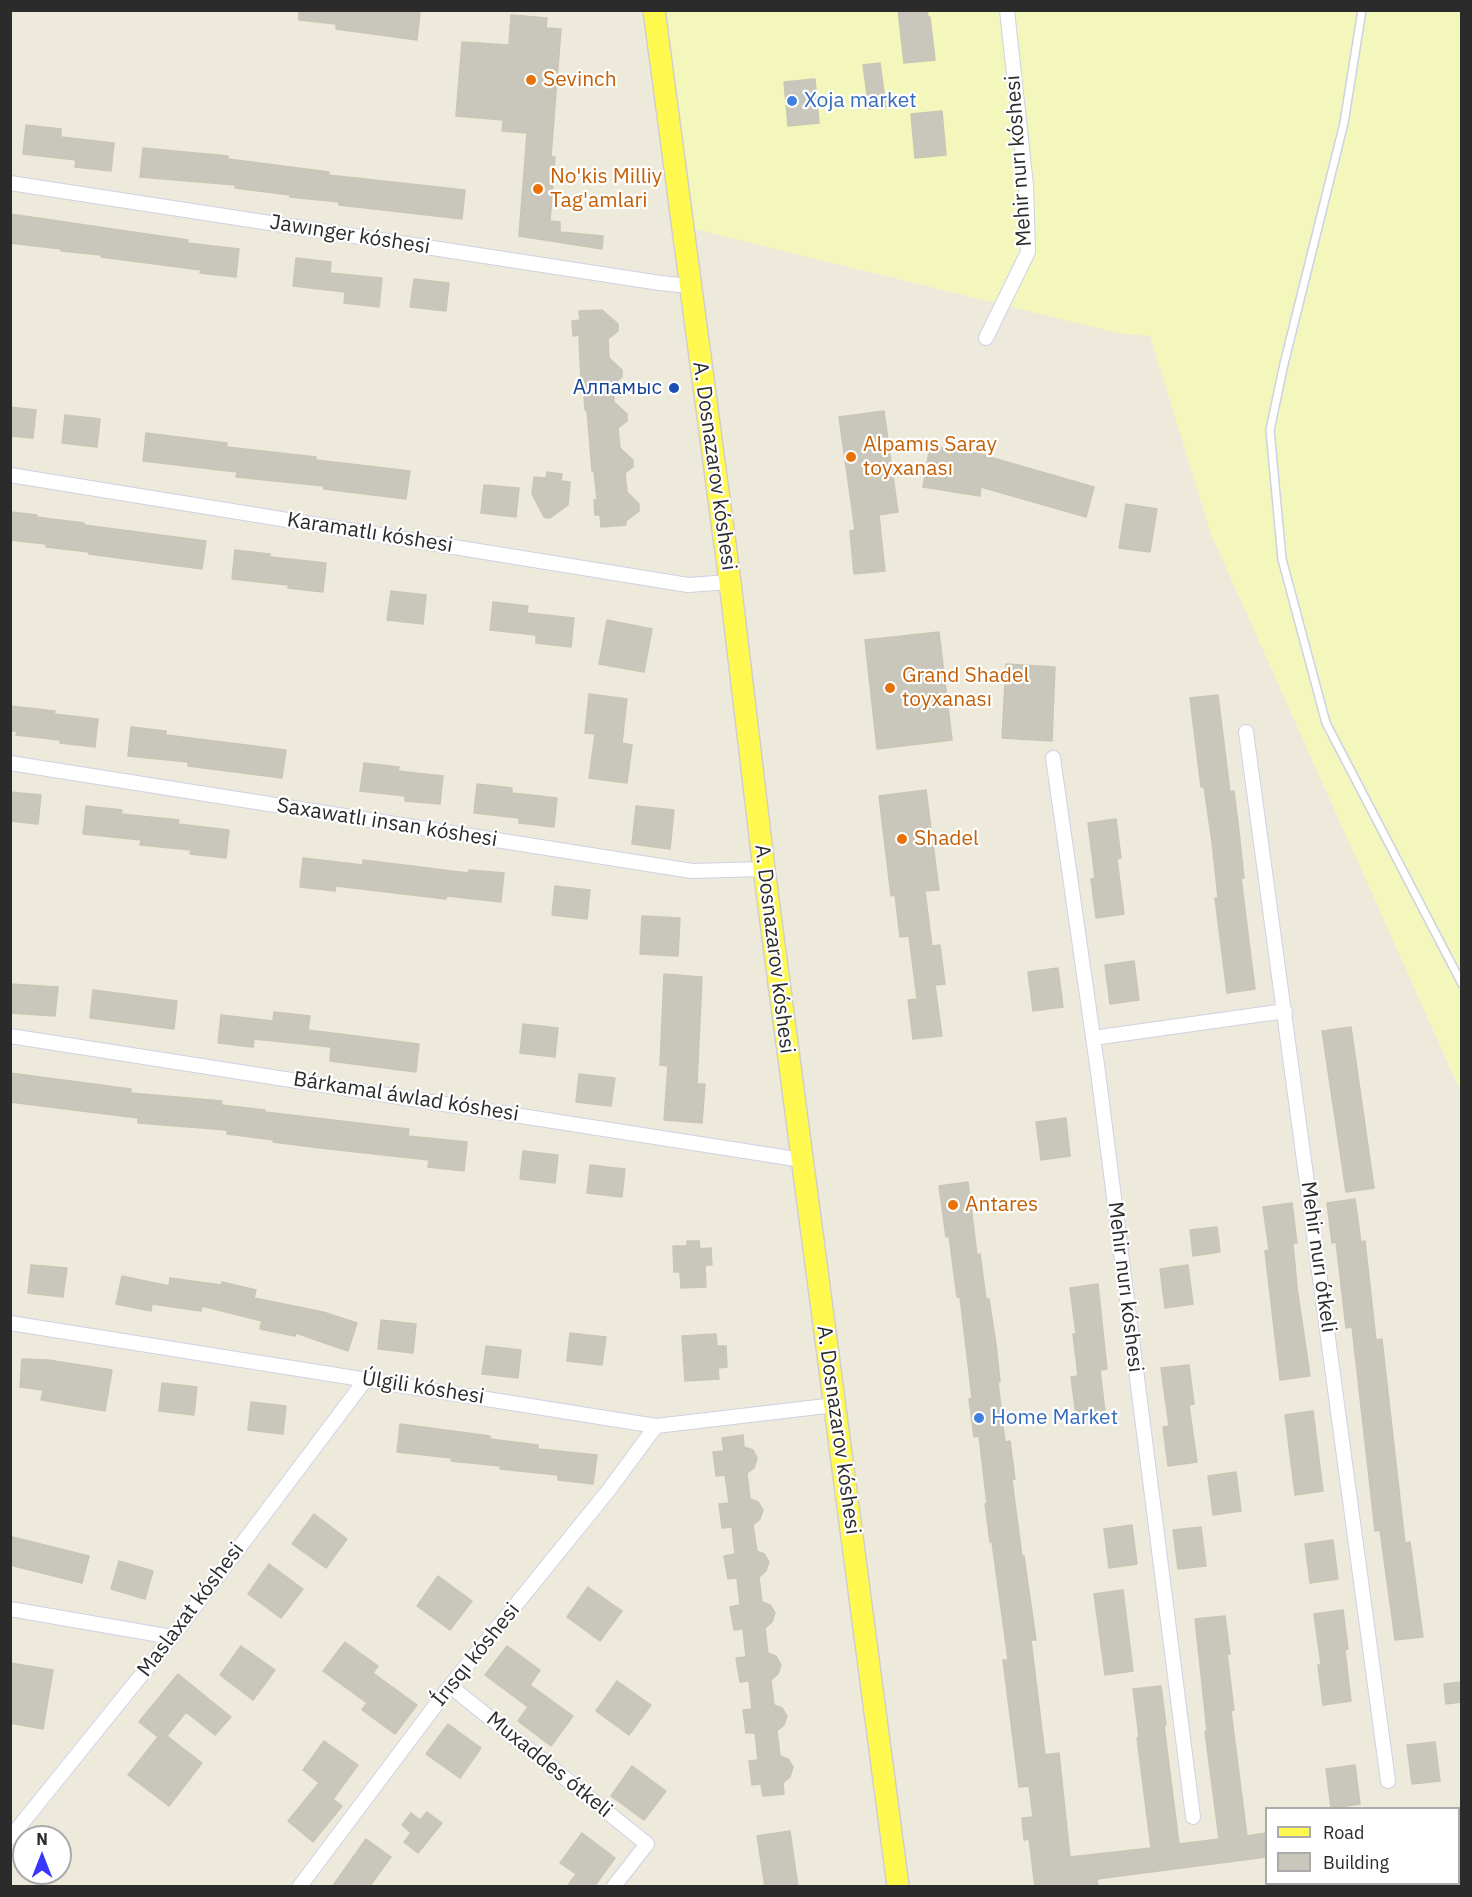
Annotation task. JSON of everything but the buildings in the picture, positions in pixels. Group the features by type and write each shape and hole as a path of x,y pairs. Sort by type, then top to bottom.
{"main road":[{"name":"A. Dosnazarov kóshesi","path":"654,10 898,1887"}],"street":[{"name":"Mehir nurı kóshesi","path":"986,338 1028,252 1026,185 1008,10"},
{"name":"Jawınger kóshesi","path":"10,183 689,286"},
{"name":"Karamatlı kóshesi","path":"10,475 688,585 730,582"},
{"name":"Mehir nurı ótkeli","path":"1246,732 1388,1781"},
{"name":"Mehir nurı kóshesi","path":"1053,758 1093,1038 1193,1817"},
{"name":"Saxawatlı insan kóshesi","path":"10,763 692,871 764,869"},
{"path":"1093,1038 1285,1011"},
{"name":"Bárkamal áwlad kóshesi","path":"10,1036 802,1160"},
{"name":"Úlgili kóshesi","path":"10,1323 656,1426 835,1405"},
{"name":"Maslaxat kóshesi","path":"10,1838 172,1637 366,1379"},
{"name":"Írısqı kóshesi","path":"300,1887 450,1686 608,1491 656,1426"},
{"path":"10,1609 172,1637"},
{"name":"Muxaddes ótkeli","path":"450,1686 647,1844 614,1887"}],"lane":[{"path":"1362,10 1344,123 1284,364 1270,430 1282,559 1326,723 1461,984"}],"sand":[{"path":"652,11 1461,11 1461,1092 1211,534 1150,336 1118,333 678,225"}],"place":[{"name":"Sevinch","path":"531,80"},
{"name":"Xoja market","path":"792,101"},
{"name":"No'kis Milliy Tag'amlari","path":"538,189"},
{"name":"Алпамыс","path":"674,388"},
{"name":"Alpamıs Saray toyxanası","path":"851,457"},
{"name":"Grand Shadel toyxanası","path":"890,688"},
{"name":"Shadel","path":"902,839"},
{"name":"Antares","path":"953,1205"},
{"name":"Home Market","path":"979,1418"}]}
